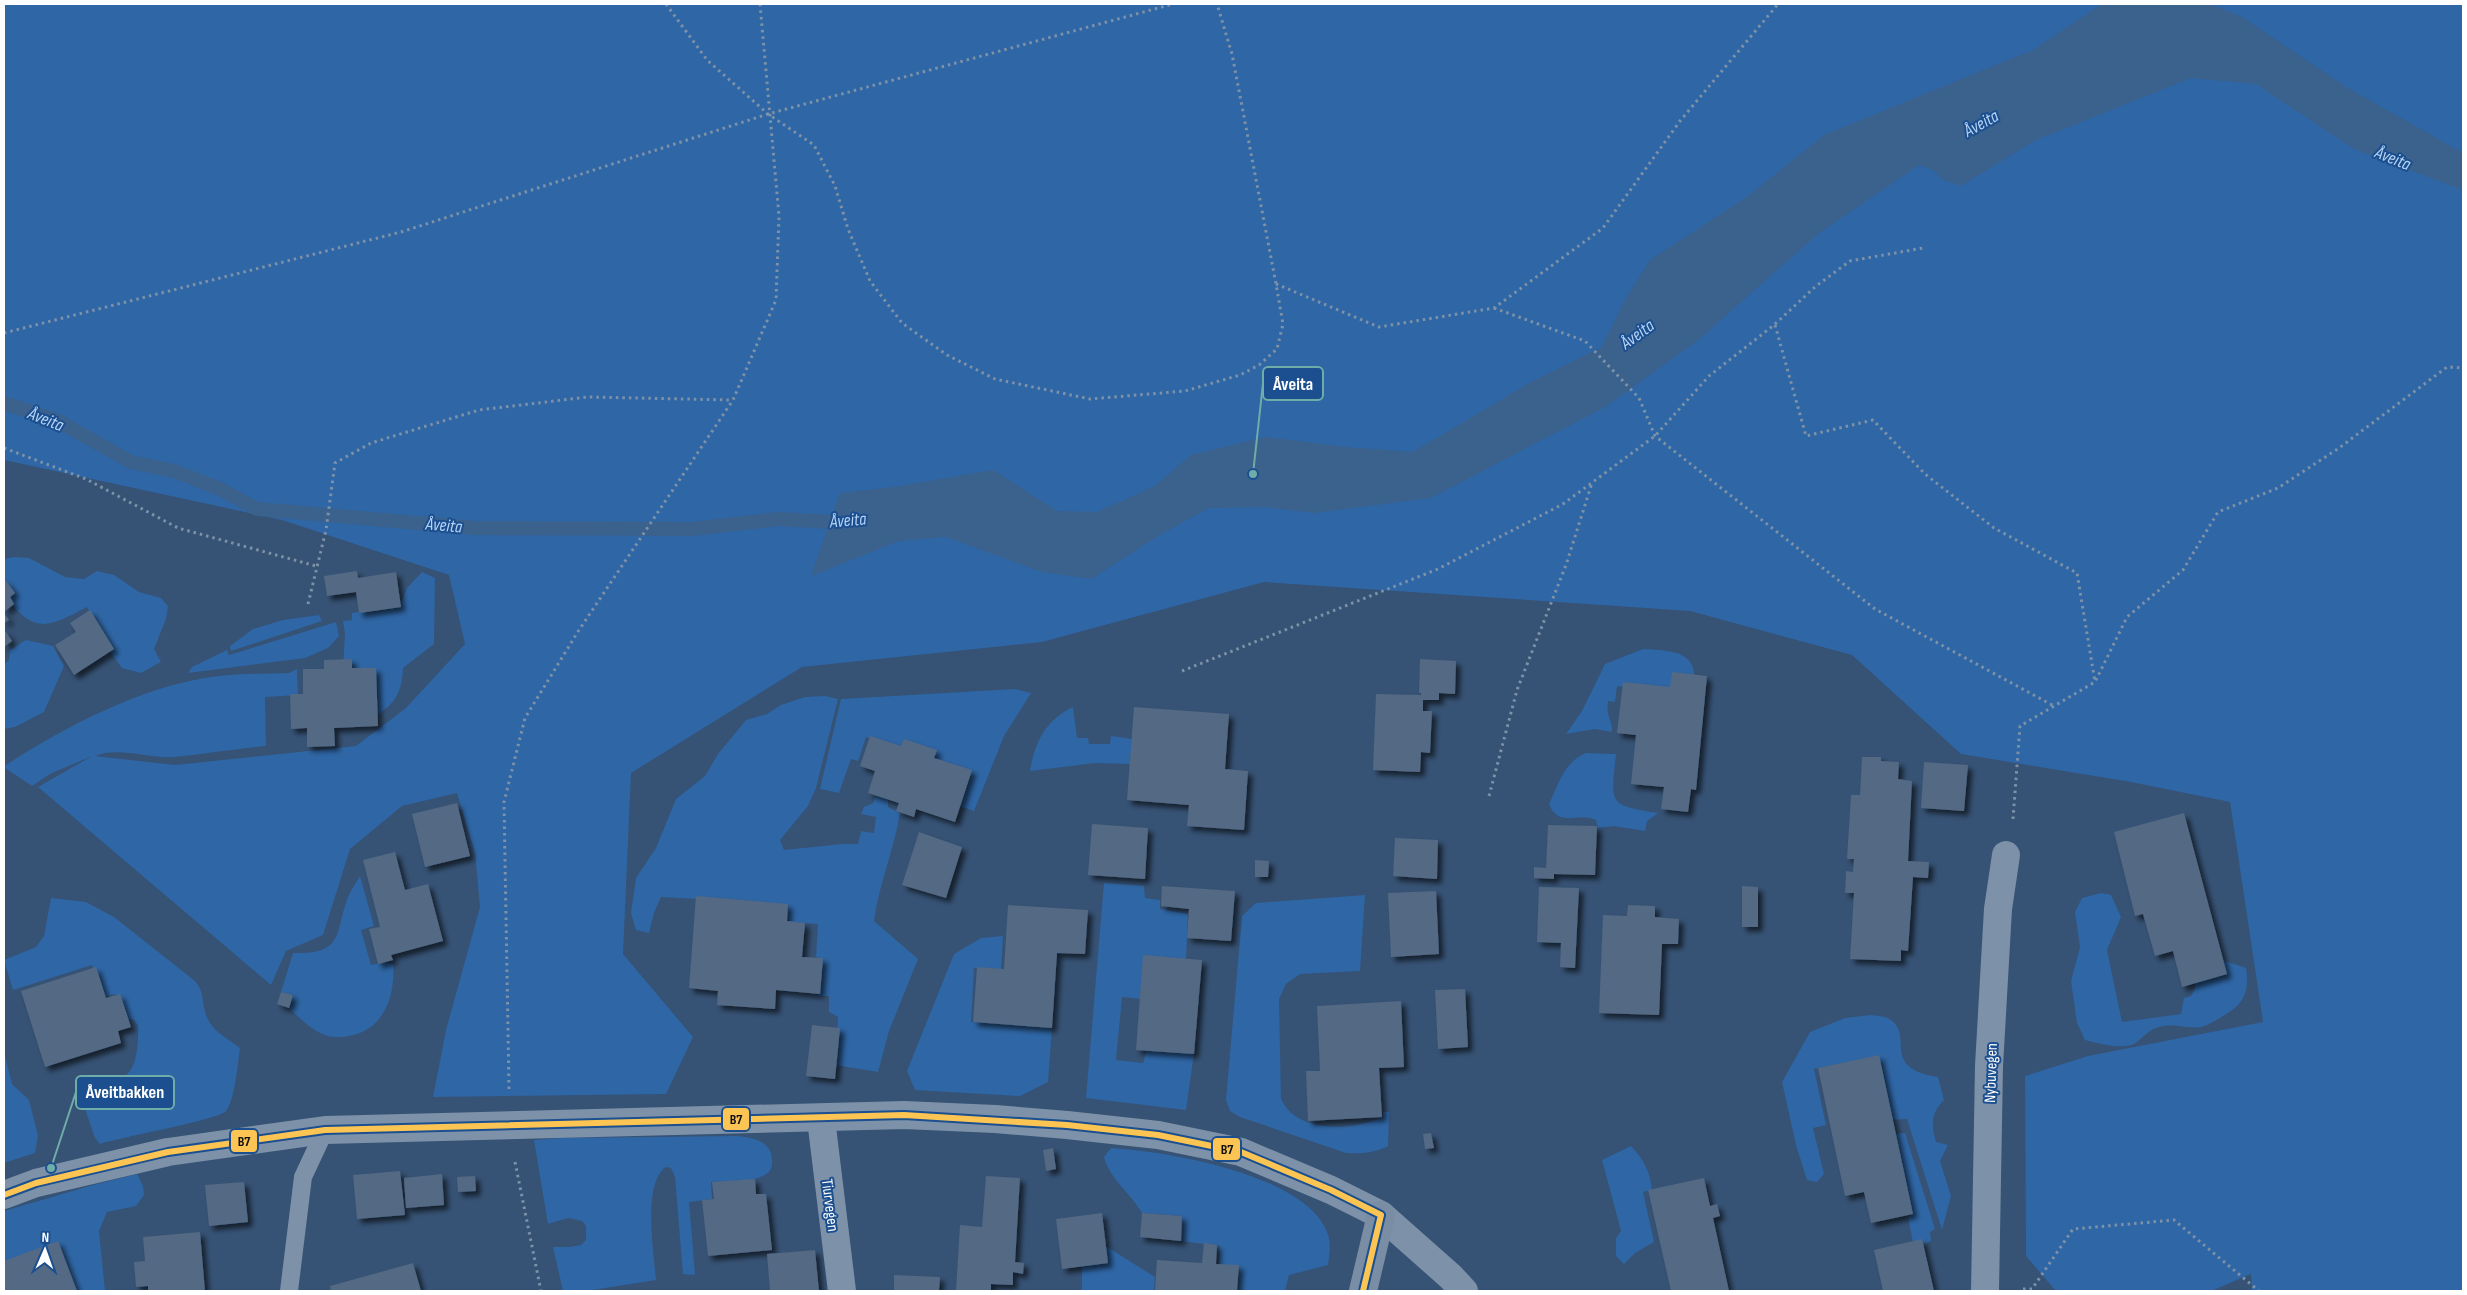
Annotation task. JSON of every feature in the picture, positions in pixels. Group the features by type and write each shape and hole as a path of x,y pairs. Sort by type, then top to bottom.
{"street":[{"name":"Nybuvegen","path":"1985,1284 1989,1066 1998,910 2006,855"},
{"path":"4,1195 36,1183 168,1152 325,1130 821,1119 904,1115 995,1118 1158,1135 1240,1152 1331,1190 1381,1215 1451,1277 1464,1291"},
{"name":"Tiurvegen","path":"821,1119 842,1291"},
{"path":"1363,1291 1381,1215"}],"lane":[{"path":"289,1291 303,1177 325,1130"}],"path":[{"path":"666,4 707,60 768,114 814,145 835,186 848,229 870,281 902,323 946,355 995,379 1090,399 1185,391 1240,376 1259,365 1277,349 1283,324 1232,54 1217,4"},
{"path":"541,1291 521,1202 508,1125 510,1051 504,802 525,718 579,630 732,400 776,300 779,216 768,114 760,4"},
{"path":"4,333 401,232 768,114 1173,4"},
{"path":"1276,284 1379,328 1494,308 1603,228 1680,121 1778,4"},
{"path":"1182,671 1438,569 1563,504 1655,436 1709,376 1774,325 1816,286 1850,261 1923,248"},
{"path":"1494,308 1585,341 1639,398 1655,436 1875,609 2054,706"},
{"path":"1774,325 1806,436 1873,420 1925,474 1994,528 2077,573 2095,682"},
{"path":"2012,829 2020,726 2095,682 2128,617 2183,570 2218,512 2278,488 2339,448 2447,367 2463,368"},
{"path":"308,604 326,530 333,493 335,463 371,443 479,410 588,397 732,400"},
{"path":"4,448 86,479 178,528 316,566"},
{"path":"1490,796 1516,690 1566,565 1592,482"},
{"path":"1985,1284 2032,1289 2073,1229 2174,1220 2259,1291"}],"shaded area":[{"path":"4,4 2463,4 2463,1291 2252,1291 2251,1274 2211,1291 2056,1291 2026,1256 2025,1076 2088,1056 2263,1022 2230,802 2131,782 1961,754 1852,655 1690,611 1264,582 1042,642 802,667 631,773 623,954 693,1037 666,1094 433,1097 446,1030 480,907 475,852 457,793 402,806 350,849 323,935 286,951 271,985 38,787 92,756 50,774 32,786 5,768 6,765 53,736 78,723 105,710 159,689 212,677 289,673 297,669 298,695 265,697 266,746 175,757 124,752 104,753 95,756 175,765 356,746 406,708 465,644 449,575 282,520 4,460"},
{"path":"14,557 29,558 65,577 84,579 97,571 114,575 139,592 161,598 168,606 166,619 154,649 161,662 141,673 122,668 109,650 87,607 62,620 51,623 33,622 24,617 4,595 12,589 4,577 4,559"},
{"path":"422,572 435,578 434,644 403,668 401,684 396,697 374,717 343,668 345,634 343,621 352,620 352,613 398,606 401,604 407,588"},
{"path":"319,615 322,621 231,651 230,646 253,629 283,620"},
{"path":"336,622 339,636 328,648 305,658 188,673 192,667 227,650 229,655"},
{"path":"26,640 53,646 64,666 44,712 15,727 4,729 4,664 9,660 10,650"},
{"path":"1643,649 1675,652 1689,661 1693,668 1692,693 1617,686 1615,702 1608,701 1612,732 1595,729 1566,734 1582,711 1605,664"},
{"path":"1015,689 1031,693 1004,736 974,811 957,805 933,758 935,752 903,741 900,748 866,737 858,761 851,759 839,793 820,789 841,699"},
{"path":"825,696 838,699 816,788 808,806 780,840 784,850 858,844 861,831 874,833 876,817 861,814 864,807 873,803 876,796 888,800 888,807 900,813 874,921 918,959 889,1031 878,1072 835,1065 838,1017 829,1012 829,996 818,996 820,958 816,957 818,924 784,922 785,904 661,897 654,913 649,933 636,930 631,913 636,878 656,848 676,799 705,776 718,754 746,720 767,714 781,705 805,697"},
{"path":"1073,707 1077,738 1088,738 1089,744 1110,744 1111,736 1132,739 1130,764 1095,763 1030,771 1035,750 1043,733 1056,718"},
{"path":"1586,753 1616,754 1613,783 1616,799 1621,804 1629,807 1658,813 1647,821 1645,831 1614,826 1598,828 1596,820 1582,817 1563,818 1553,811 1549,804 1559,781 1572,762"},
{"path":"360,876 374,926 361,930 371,965 384,962 393,964 391,992 388,1005 382,1016 363,1032 350,1036 328,1036 310,1026 293,1012 289,1008 293,995 281,992 293,953 310,953 322,950 330,945 335,938 348,897"},
{"path":"1104,883 1144,886 1145,898 1160,900 1160,909 1188,914 1186,959 1141,999 1122,997 1116,1060 1143,1063 1147,1049 1194,1053 1186,1110 1086,1098"},
{"path":"2101,893 2111,895 2121,917 2107,950 2122,1022 2181,1014 2184,998 2191,996 2195,989 2195,982 2222,960 2246,968 2247,986 2238,1005 2205,1026 2155,1028 2134,1044 2128,1046 2109,1045 2085,1040 2077,1023 2071,981 2080,947 2075,912 2082,898"},
{"path":"1365,895 1360,971 1300,974 1286,984 1279,999 1281,1099 1289,1110 1299,1119 1312,1124 1342,1127 1371,1122 1383,1117 1383,1112 1389,1112 1388,1146 1367,1152 1346,1153 1240,1117 1230,1111 1226,1100 1242,916 1256,903"},
{"path":"51,898 86,902 114,917 195,981 202,993 205,1011 210,1023 240,1048 234,1090 226,1111 219,1115 188,1124 100,1144 95,1138 84,1106 126,1076 135,1059 138,1045 138,1025 133,1019 125,1020 116,994 103,997 92,965 13,990 4,960 36,947 44,936"},
{"path":"1003,936 1001,969 974,968 971,1022 1052,1027 1048,1082 1020,1096 915,1090 907,1071 954,954 981,938"},
{"path":"1871,1015 1889,1019 1897,1027 1900,1034 1901,1051 1909,1067 1920,1073 1938,1077 1944,1100 1934,1114 1933,1130 1936,1142 1948,1145 1940,1161 1951,1196 1942,1230 1907,1119 1890,1120 1877,1056 1814,1069 1826,1125 1813,1128 1824,1174 1817,1182 1807,1180 1796,1145 1782,1082 1810,1032 1845,1018"},
{"path":"4,1052 12,1084 29,1100 38,1136 35,1153 4,1163"},
{"path":"1905,1133 1935,1229 1930,1232 1931,1241 1921,1245 1913,1243 1908,1216 1911,1215 1893,1134"},
{"path":"738,1136 756,1140 765,1145 771,1154 771,1168 763,1176 749,1180 711,1182 712,1199 689,1202 695,1275 683,1274 675,1177 671,1168 666,1167 659,1175 654,1188 652,1203 651,1220 656,1280 586,1291 563,1291 553,1247 581,1245 586,1240 586,1226 582,1221 568,1218 548,1224 534,1140"},
{"path":"1631,1146 1643,1161 1650,1177 1652,1190 1643,1192 1654,1242 1635,1253 1624,1264 1616,1256 1616,1238 1621,1231 1602,1160"},
{"path":"1111,1148 1166,1154 1235,1170 1268,1183 1296,1198 1318,1216 1329,1238 1328,1265 1289,1275 1285,1291 1238,1291 1239,1268 1219,1267 1220,1246 1181,1241 1182,1216 1142,1213 1110,1172 1104,1157"},
{"path":"137,1174 143,1186 144,1195 136,1206 107,1212 99,1231 105,1291 4,1291 4,1211"},
{"path":"1104,1245 1155,1277 1154,1291 1082,1291 1082,1266"}],"water":[{"path":"2102,4 2210,4 2242,17 2346,87 2463,153 2463,190 2354,149 2256,84 2191,78 2034,141 1961,186 1943,180 1933,170 1919,165 1819,233 1697,341 1605,407 1431,498 1313,513 1264,507 1209,508 1163,533 1091,579 1042,572 946,537 899,541 811,576 840,493 894,487 993,470 1057,511 1097,512 1155,486 1191,455 1265,437 1346,447 1413,452 1531,382 1602,347 1625,300 1650,260 1747,197 1824,135 2033,50"}],"building":[{"path":"357,571 358,578 396,572 401,607 359,613 356,592 327,596 324,576"},
{"path":"4,578 15,593 10,597 14,604 4,612"},
{"path":"90,610 114,649 74,675 55,645 76,632 70,623"},
{"path":"4,613 9,620 4,623"},
{"path":"4,629 12,641 4,647"},
{"path":"352,659 352,668 376,668 378,726 334,728 335,746 307,747 307,728 291,729 290,694 303,694 303,669 324,669 324,660"},
{"path":"1420,659 1456,661 1455,694 1439,693 1439,700 1423,700 1423,711 1432,711 1430,753 1421,752 1420,772 1373,770 1376,694 1421,695 1419,693"},
{"path":"1672,672 1707,676 1696,790 1691,789 1688,812 1661,809 1664,787 1631,784 1636,735 1617,733 1623,682 1670,687"},
{"path":"1134,707 1229,714 1225,769 1248,771 1244,830 1187,826 1189,805 1127,800"},
{"path":"870,736 901,746 904,739 937,750 934,758 972,770 955,822 916,809 914,817 896,811 899,803 868,793 875,771 860,766"},
{"path":"1862,757 1881,757 1881,761 1899,762 1898,779 1912,781 1908,861 1929,862 1928,878 1913,877 1908,951 1901,950 1901,961 1850,959 1854,893 1845,893 1846,871 1853,872 1854,859 1847,859 1851,795 1860,795"},
{"path":"1924,762 1968,765 1964,811 1921,808"},
{"path":"457,803 470,856 425,867 412,814"},
{"path":"2184,813 2227,974 2182,987 2173,951 2155,956 2143,914 2135,916 2114,832"},
{"path":"1092,824 1148,828 1145,879 1088,875"},
{"path":"1548,825 1597,826 1595,875 1554,874 1554,879 1534,878 1534,867 1546,868"},
{"path":"919,832 962,847 946,898 902,885"},
{"path":"1395,838 1438,840 1437,879 1393,876"},
{"path":"395,852 405,890 428,884 443,941 391,955 393,960 378,964 369,929 380,927 363,860"},
{"path":"1255,860 1269,861 1268,877 1255,877"},
{"path":"1162,886 1235,891 1231,941 1187,938 1189,909 1161,906"},
{"path":"1742,886 1758,887 1758,927 1742,927"},
{"path":"1539,887 1579,888 1575,968 1560,967 1561,943 1537,942"},
{"path":"1436,891 1439,954 1391,957 1388,893"},
{"path":"696,896 788,904 787,921 805,923 802,957 823,958 820,994 776,990 775,1009 717,1005 718,991 689,988"},
{"path":"1008,905 1088,910 1085,954 1057,953 1052,1028 973,1022 977,967 1004,969"},
{"path":"1628,905 1655,906 1655,917 1679,919 1678,944 1662,944 1659,1015 1599,1013 1603,915 1627,916"},
{"path":"1143,955 1202,960 1194,1054 1136,1050"},
{"path":"96,967 106,998 120,994 131,1027 118,1031 121,1043 45,1067 21,991"},
{"path":"1465,989 1468,1047 1438,1049 1435,990"},
{"path":"281,992 293,995 289,1008 277,1004"},
{"path":"1401,1001 1404,1067 1379,1068 1382,1117 1308,1121 1306,1071 1320,1071 1317,1006"},
{"path":"812,1025 840,1028 835,1079 806,1076"},
{"path":"1879,1055 1913,1214 1871,1223 1864,1192 1845,1196 1818,1068"},
{"path":"1431,1133 1434,1148 1425,1149 1423,1134"},
{"path":"1053,1148 1056,1169 1046,1171 1043,1150"},
{"path":"400,1171 405,1215 357,1219 353,1175"},
{"path":"442,1174 444,1205 406,1208 404,1178"},
{"path":"475,1176 476,1191 458,1192 457,1177"},
{"path":"986,1176 1020,1178 1015,1262 1024,1263 1023,1274 1013,1272 1013,1285 991,1284 991,1291 956,1291 960,1225 982,1227"},
{"path":"1704,1178 1710,1206 1717,1204 1720,1216 1713,1218 1729,1291 1671,1291 1648,1190"},
{"path":"755,1179 756,1194 766,1194 772,1250 708,1256 702,1200 714,1199 712,1182"},
{"path":"244,1182 248,1222 209,1226 205,1185"},
{"path":"1102,1213 1108,1263 1062,1269 1056,1219"},
{"path":"1142,1213 1182,1216 1181,1241 1140,1237"},
{"path":"200,1232 205,1291 148,1291 148,1286 136,1287 134,1262 145,1261 143,1237"},
{"path":"1922,1239 1934,1291 1883,1291 1874,1250"},
{"path":"58,1241 77,1291 4,1291 4,1261"},
{"path":"1204,1243 1217,1245 1216,1264 1239,1265 1237,1291 1155,1291 1157,1260 1202,1263"},
{"path":"815,1250 819,1291 770,1291 767,1254"},
{"path":"413,1263 421,1291 331,1291 330,1286"},
{"path":"894,1275 940,1277 939,1291 894,1291"}],"waterway":[{"name":"Åveita","path":"4,403 58,421 131,462 174,471 220,489 257,509 475,528 692,529 778,519 848,523"}],"transit line":[{"name":"B7","path":"4,1195 36,1183 168,1152 325,1130 904,1115 1067,1125 1158,1135 1241,1152 1331,1190 1381,1215 1363,1291"}],"place":[{"name":"Åveita","path":"1253,474"},
{"name":"Åveitbakken","path":"51,1168"}]}
